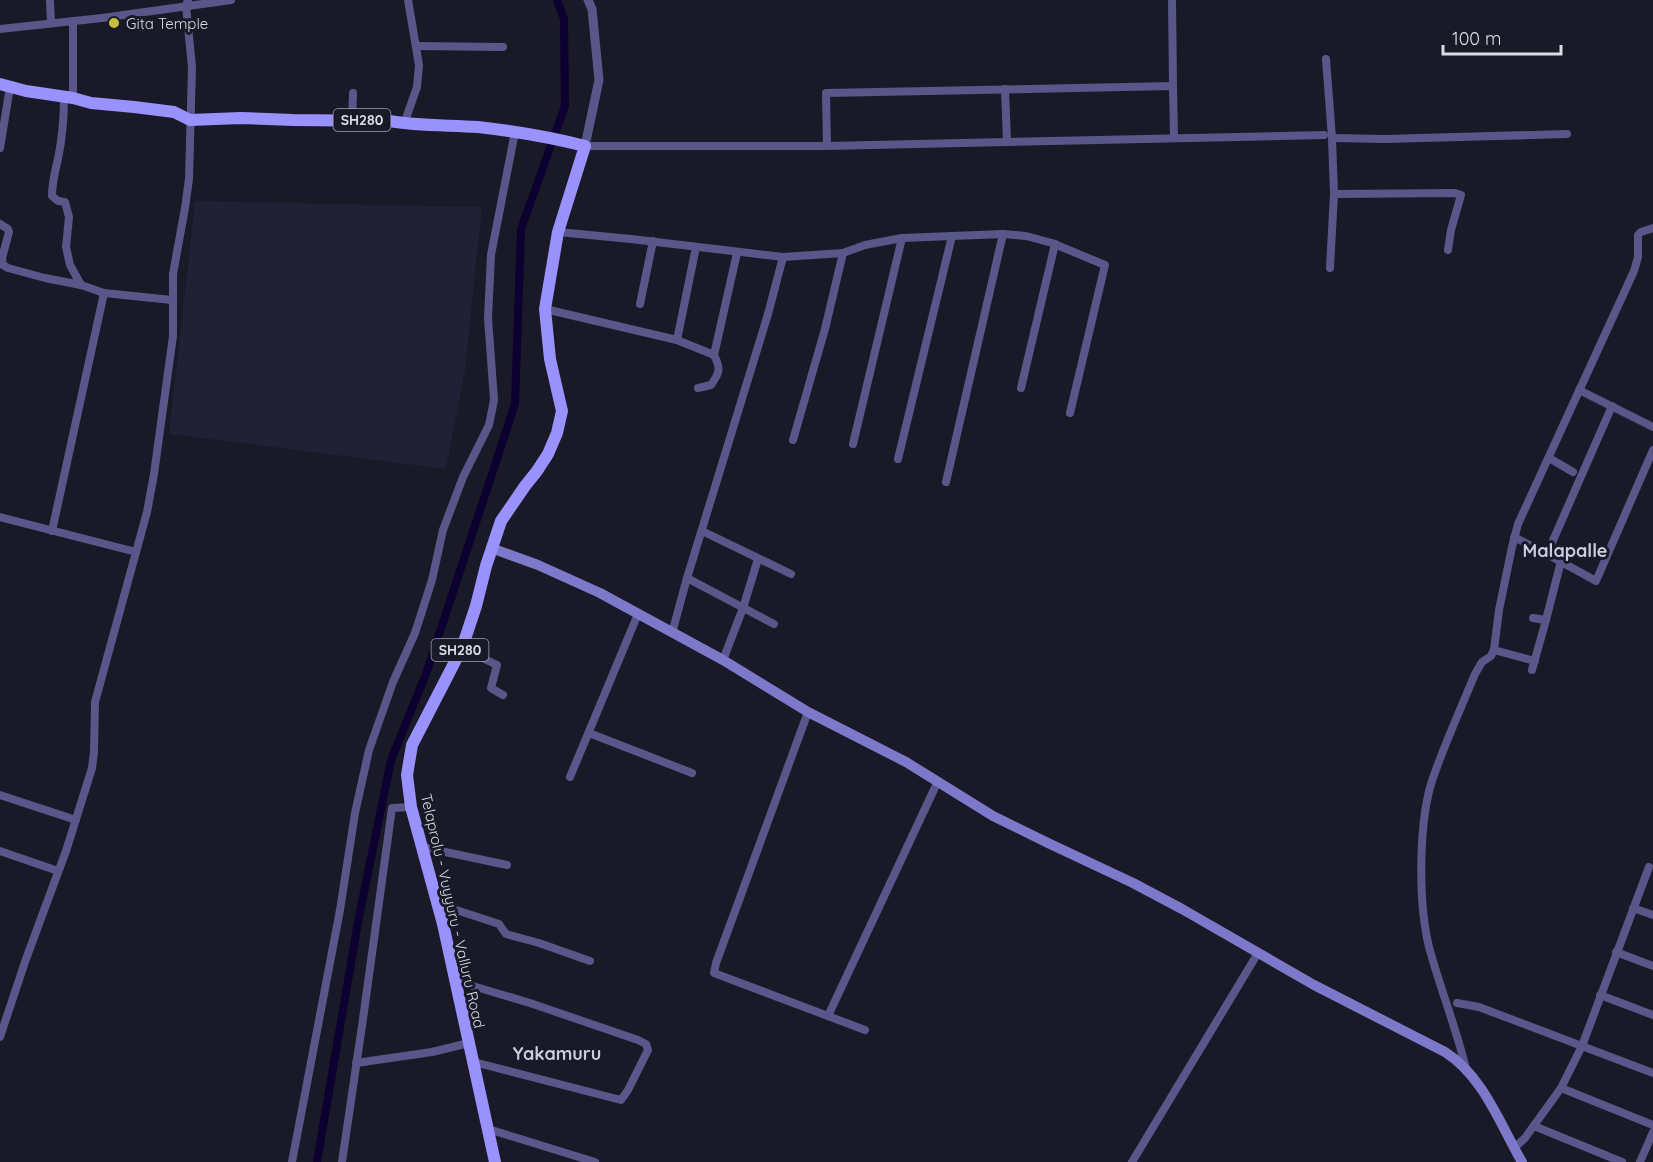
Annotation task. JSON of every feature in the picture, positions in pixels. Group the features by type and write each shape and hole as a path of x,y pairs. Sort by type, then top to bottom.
{"main road":[{"name":"SH280","path":"5,86 91,103 174,112 190,120 241,118 389,121 515,132 578,145"},
{"name":"Telaprolu - Vuyyuru - Valluru Road","path":"495,1162 438,904 411,807 407,775 412,745 462,648 501,521 548,454 557,433 562,411 550,359 545,309 558,232 578,145"},
{"path":"491,548 571,579 638,614 723,660 808,712 906,762 993,816 1142,888 1314,985 1456,1059 1483,1092 1522,1162"}],"street":[{"path":"50,0 51,23"},
{"path":"0,29 74,21 187,3 231,0"},
{"path":"404,124 417,87 419,65 408,0"},
{"path":"588,0 592,9 598,80 578,145 827,146 1174,138 1385,139 1567,134"},
{"path":"1172,0 1174,138"},
{"path":"0,1037 92,768 95,702 149,502 173,336 173,274 189,179 192,67 187,3"},
{"path":"74,21 69,98 52,183 52,196 58,201 65,202 69,217 66,248 70,265 81,285"},
{"path":"416,46 503,47"},
{"path":"1326,59 1328,137 1334,194 1330,268"},
{"path":"0,148 5,86"},
{"path":"827,146 826,93 1173,86"},
{"path":"1005,89 1007,142"},
{"path":"352,120 353,93"},
{"path":"292,1162 340,910 355,813 369,750 393,682 415,633 432,580 442,530 463,477 489,425 494,400 488,318 491,255 515,132"},
{"path":"1334,194 1411,192 1461,195 1448,250"},
{"path":"0,224 9,232 2,258 5,267 81,285 104,293 172,300"},
{"path":"1466,1069 1429,945 1423,902 1422,853 1426,807 1433,777 1475,674 1482,662 1491,656 1494,650 1499,610 1518,524 1634,271 1638,256 1638,235 1653,228"},
{"path":"558,232 783,257 843,254 865,245 902,238 1003,234 1026,236 1055,244 1105,265 1070,413"},
{"path":"946,482 1003,234"},
{"path":"898,459 952,236"},
{"path":"853,444 902,238"},
{"path":"640,304 653,242"},
{"path":"1021,388 1055,244"},
{"path":"677,340 696,247"},
{"path":"714,355 737,253"},
{"path":"792,440 825,330 843,254"},
{"path":"672,633 783,257"},
{"path":"52,531 104,293"},
{"path":"545,309 677,340 714,355 720,366 718,374 711,385 698,388"},
{"path":"1580,390 1653,427"},
{"path":"1547,554 1612,406"},
{"path":"1515,537 1596,581 1653,450"},
{"path":"1549,458 1574,472"},
{"path":"0,517 136,552"},
{"path":"702,531 791,574"},
{"path":"723,660 743,608 758,559"},
{"path":"1532,670 1561,561"},
{"path":"687,578 774,624"},
{"path":"570,777 638,614"},
{"path":"1533,618 1546,620"},
{"path":"462,648 497,665 491,688 503,695"},
{"path":"1494,650 1535,661"},
{"path":"808,712 714,973 865,1029"},
{"path":"589,733 692,773"},
{"path":"828,1016 938,782"},
{"path":"0,795 76,820"},
{"path":"342,1162 392,808 411,807"},
{"path":"422,847 507,866"},
{"path":"0,851 58,871"},
{"path":"1514,1148 1525,1138 1561,1088 1582,1046 1649,867"},
{"path":"438,904 500,924 506,934 590,961"},
{"path":"1633,908 1653,915"},
{"path":"1616,952 1653,966"},
{"path":"1132,1162 1258,953"},
{"path":"456,981 530,1003 638,1040 646,1044 648,1050 621,1100 474,1062"},
{"path":"1600,994 1653,1014"},
{"path":"1444,997 1457,1003 1479,1007 1653,1073"},
{"path":"1448,1012 1457,1003"},
{"path":"357,1064 432,1052 469,1043"},
{"path":"1561,1088 1653,1125"},
{"path":"1534,1126 1622,1162"},
{"path":"488,1130 595,1162"},
{"path":"1640,1162 1653,1132"}],"shaded area":[{"path":"195,201 482,207 465,370 446,469 169,434"}],"waterway":[{"path":"317,1162 358,922 391,760 426,674 515,404 521,229 565,106 564,19 557,0"}],"place":[{"name":"Gita Temple","path":"114,23"}],"district":[{"name":"Malapalle","path":"1565,550"},
{"name":"Yakamuru","path":"557,1053"}]}
